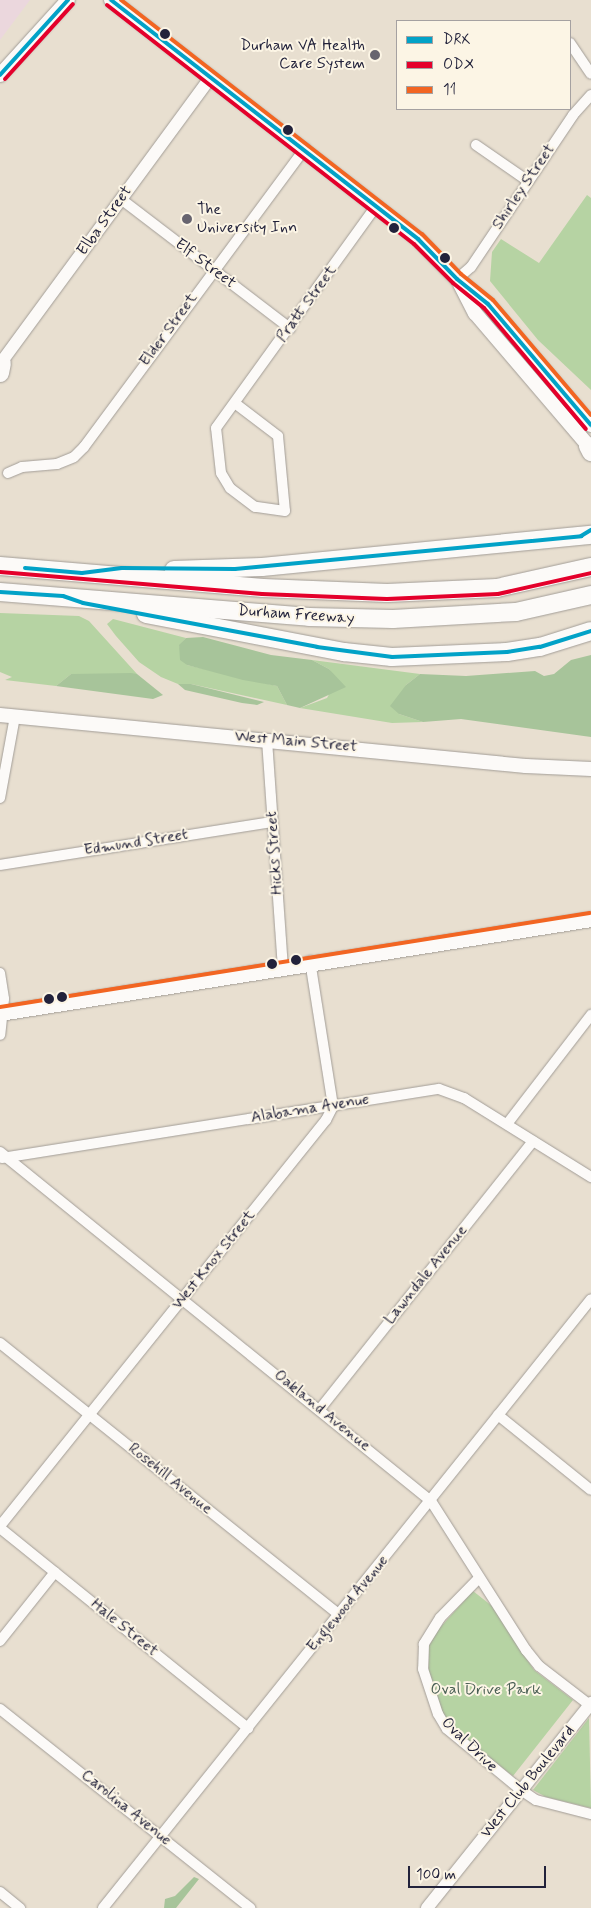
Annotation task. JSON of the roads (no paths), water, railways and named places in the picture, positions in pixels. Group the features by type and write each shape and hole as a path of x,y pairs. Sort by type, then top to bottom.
{"highway":[{"path":"82,573 122,568 172,570 262,567 588,534"},
{"name":"Durham Freeway","path":"0,566 263,588 387,593 497,588 591,567"},
{"name":"Durham Freeway","path":"0,592 309,617 393,619 516,612 591,594"},
{"path":"63,596 83,603 378,656 472,656 540,647 591,631"},
{"path":"566,640 591,638"}],"main road":[{"path":"0,75 68,0"},
{"path":"111,0 305,148 431,250 457,279 488,304 591,425"},
{"path":"457,279 475,313 590,449"},
{"name":"West Main Street","path":"0,715 533,767 591,769"},
{"path":"2,1012 310,961 591,919"}],"street":[{"path":"571,44 591,74"},
{"name":"Elba Street","path":"1,367 211,77"},
{"name":"Shirley Street","path":"457,279 471,267 573,116 591,95"},
{"path":"476,144 528,181"},
{"name":"Elder Street","path":"8,473 22,467 57,464 74,457 305,148"},
{"name":"Elf Street","path":"121,199 290,328"},
{"name":"Pratt Street","path":"236,404 278,436 285,511 271,512 248,503 230,488 221,473 216,428 219,420 236,404 377,205"},
{"path":"0,798 15,716"},
{"name":"Hicks Street","path":"267,740 283,966"},
{"name":"Edmund Street","path":"0,865 272,822"},
{"path":"310,961 333,1106"},
{"path":"0,973 2,1012 0,1035"},
{"path":"506,1124 591,1015"},
{"name":"Alabama Avenue","path":"2,1156 439,1089 464,1098 591,1177"},
{"name":"West Knox Street","path":"0,1527 326,1120 333,1106"},
{"name":"Lawndale Avenue","path":"320,1409 533,1141"},
{"name":"Oakland Avenue","path":"2,1156 320,1409 431,1501 479,1578 539,1666 590,1704"},
{"name":"Englewood Avenue","path":"103,1908 591,1300"},
{"name":"Rosehill Avenue","path":"0,1342 339,1615"},
{"path":"498,1415 591,1490"},
{"name":"Hale Street","path":"0,1527 248,1728"},
{"path":"0,1642 55,1572"},
{"name":"Oval Drive","path":"479,1578 461,1593 427,1637 423,1669 438,1714 447,1729 521,1790 536,1800 591,1814"},
{"name":"West Club Boulevard","path":"427,1908 590,1704"},
{"name":"Carolina Avenue","path":"0,1709 250,1908"},
{"path":"0,1892 20,1908"}],"place":[{"name":"Durham VA Health Care System","path":"375,55"},
{"name":"The University Inn","path":"187,219"}],"park label":[{"name":"Oval Drive Park","path":"486,1690"}]}
